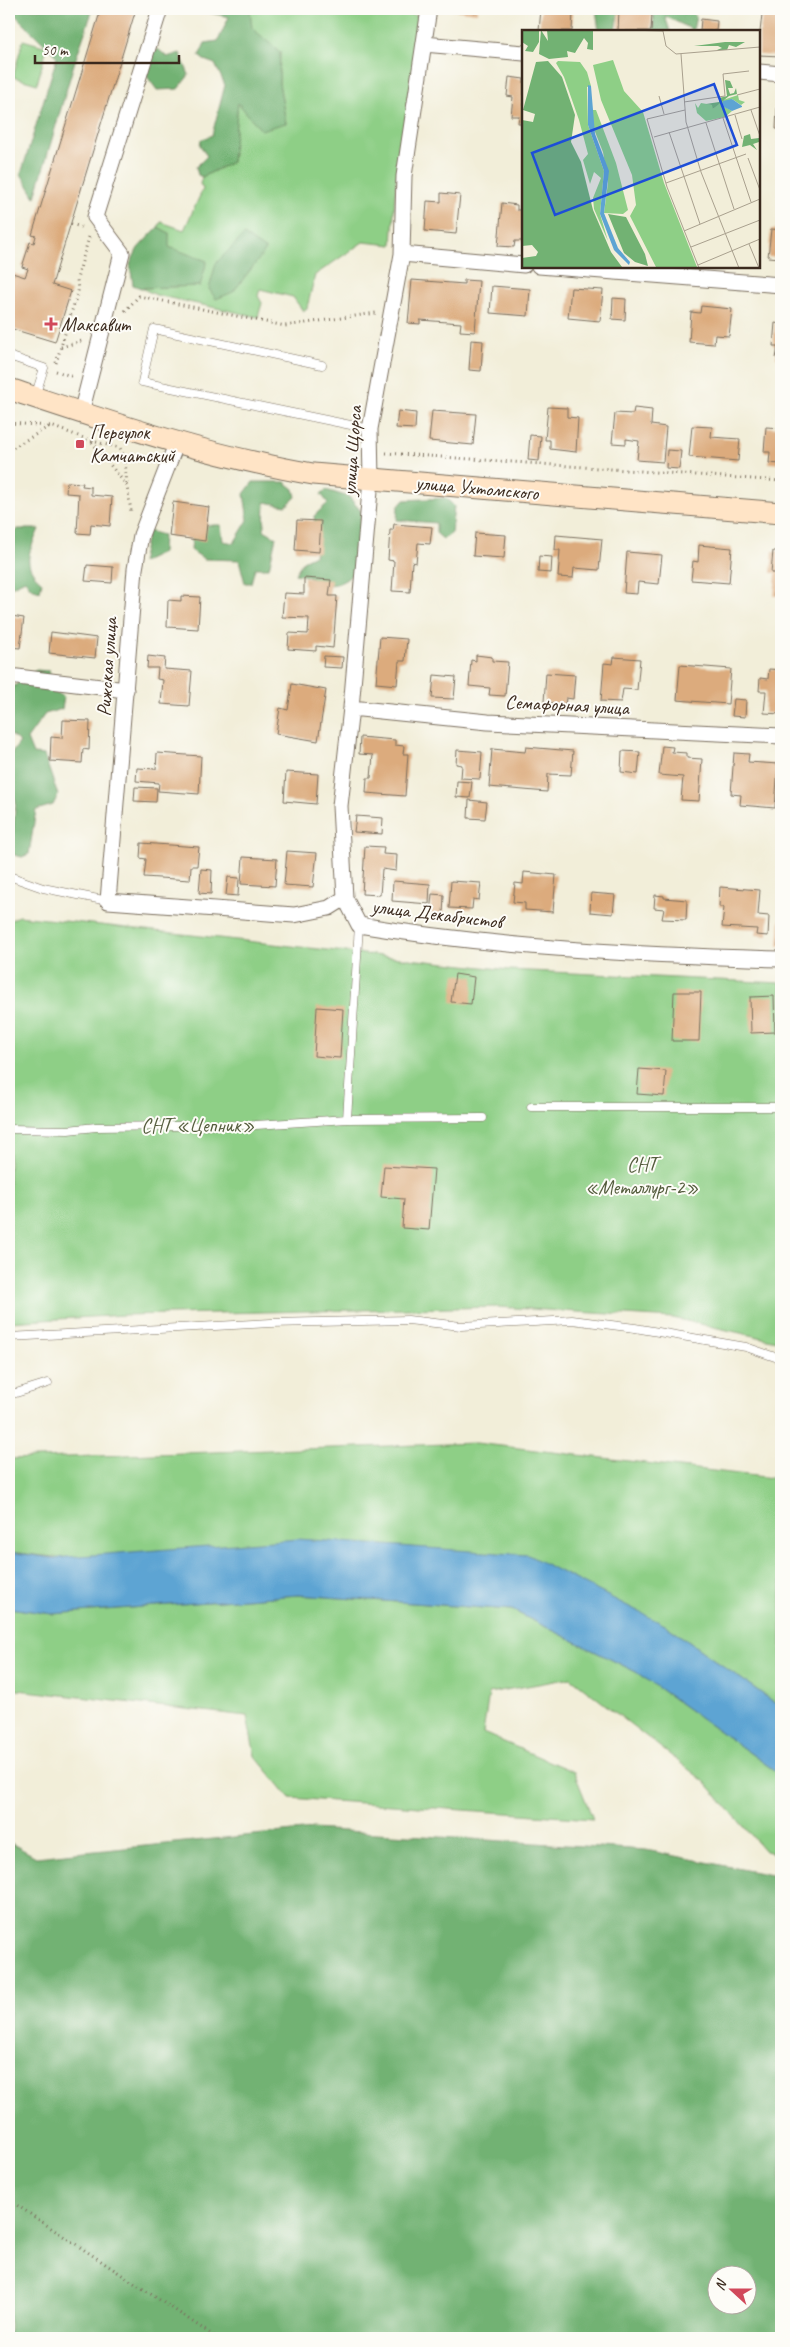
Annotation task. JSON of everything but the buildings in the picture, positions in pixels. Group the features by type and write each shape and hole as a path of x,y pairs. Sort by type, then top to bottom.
{"street":[{"path":"81,413 122,254 95,217 160,9"},
{"name":"улица Щорса","path":"345,898 340,806 351,708 371,479 370,429 402,254 404,176 429,9"},
{"path":"424,44 522,53"},
{"path":"760,72 781,74"},
{"path":"402,254 522,265"},
{"path":"564,268 781,285"},
{"name":"улица Ухтомского","path":"9,388 81,413 177,442 253,463 312,474 781,513"},
{"name":"Рижская улица","path":"108,901 135,569 141,534 177,442"},
{"path":"9,676 126,690"},
{"name":"Семафорная улица","path":"351,708 488,722 781,736"},
{"name":"улица Декабристов","path":"108,901 294,915 329,908 345,898 359,925 425,936 669,956 781,959"}],"lane":[{"path":"322,365 154,329 142,382 370,429"},
{"path":"9,356 44,368 35,397"},
{"path":"9,876 43,888 108,901"},
{"path":"347,1118 359,925"},
{"path":"531,1107 781,1107"},
{"path":"9,1129 68,1130 96,1127 256,1125 347,1118 483,1118"},
{"path":"9,1337 271,1323 408,1320 461,1326 572,1320 635,1328 746,1347 781,1359"},
{"path":"9,1392 16,1393 48,1383"}],"path":[{"path":"9,13 10,9"},
{"path":"89,382 54,371 78,291 77,279 95,217"},
{"path":"61,347 101,335 139,296 285,326 391,311"},
{"path":"9,422 51,426 92,441 120,448 125,459 130,506 141,534"},
{"path":"9,450 51,426"},
{"path":"92,441 127,486"},
{"path":"370,452 781,481"},
{"path":"9,2200 217,2338"}],"green space":[{"path":"9,9 93,9 74,64 35,197 21,174 57,57"},
{"path":"193,9 250,9 252,28 280,52 279,83 286,123 261,130 238,103 232,162 202,177 198,175 196,167 207,156 200,145 201,140 212,135 225,85 215,64 199,56 205,43 218,41 229,17"},
{"path":"250,9 386,9 419,16 418,47 396,179 392,245 363,242 315,275 307,308 303,311 293,297 260,289 258,296 262,303 258,317 156,295 141,288 200,286 168,247 169,233 158,227 161,222 184,230 203,189 200,184 202,177 232,162 238,102 286,123 279,83 280,52 251,28"},
{"path":"596,9 619,9 615,30 599,30"},
{"path":"651,9 686,9 696,16 693,30 665,16 670,30 653,30 654,10"},
{"path":"23,40 47,47 37,84 13,77"},
{"path":"158,49 167,57 180,53 189,75 178,89 157,90 146,75 145,62"},
{"path":"158,227 169,233 169,247 207,261 200,286 141,288 133,285 130,264 138,248"},
{"path":"244,235 266,250 233,292 216,299 209,289 216,263"},
{"path":"253,482 285,482 294,489 296,497 286,506 265,502 264,530 276,537 269,568 255,568 251,583 245,583 239,560 204,559 191,550 192,537 201,525 221,525 223,541 234,543 248,520 244,494"},
{"path":"326,490 349,497 361,511 360,552 355,570 344,581 333,585 319,583 295,574 303,561 315,555 317,539 314,516 328,503 321,494"},
{"path":"446,498 454,506 451,534 443,539 436,533 436,523 397,520 398,507 404,500"},
{"path":"18,529 39,529 30,551 29,563 35,575 42,582 40,591 31,588 25,580 9,588 9,536"},
{"path":"148,531 163,535 162,553 141,563"},
{"path":"36,670 49,671 54,691 64,697 62,709 45,714 27,739 33,754 44,755 58,795 53,805 36,810 29,854 22,857 11,854 16,800 12,795 9,757 20,742 9,734 9,690"},
{"name":"СНТ «Цепник»","path":"19,916 509,970 781,983 781,1342 673,1318 498,1307 124,1315 9,1322 9,921"},
{"path":"476,1443 781,1479 781,1707 665,1625 9,1552 9,1459"},
{"path":"298,1595 512,1610 636,1672 781,1775 781,1855 765,1851 705,1782 571,1678 489,1693 483,1733 574,1772 593,1819 290,1798 255,1756 247,1716 9,1689 9,1608 52,1614"},
{"path":"313,1829 646,1850 781,1877 781,2338 9,2338 9,1842 36,1857"}],"water":[{"path":"298,1539 528,1555 665,1625 781,1707 781,1775 636,1672 512,1610 298,1595 52,1614 9,1608 9,1552 54,1558"}],"place":[{"name":"Максавит","path":"51,324"},
{"name":"Переулок Камчатский","path":"80,444"}],"park label":[{"name":"СНТ «Металлург-2»","path":"642,1176"}]}
